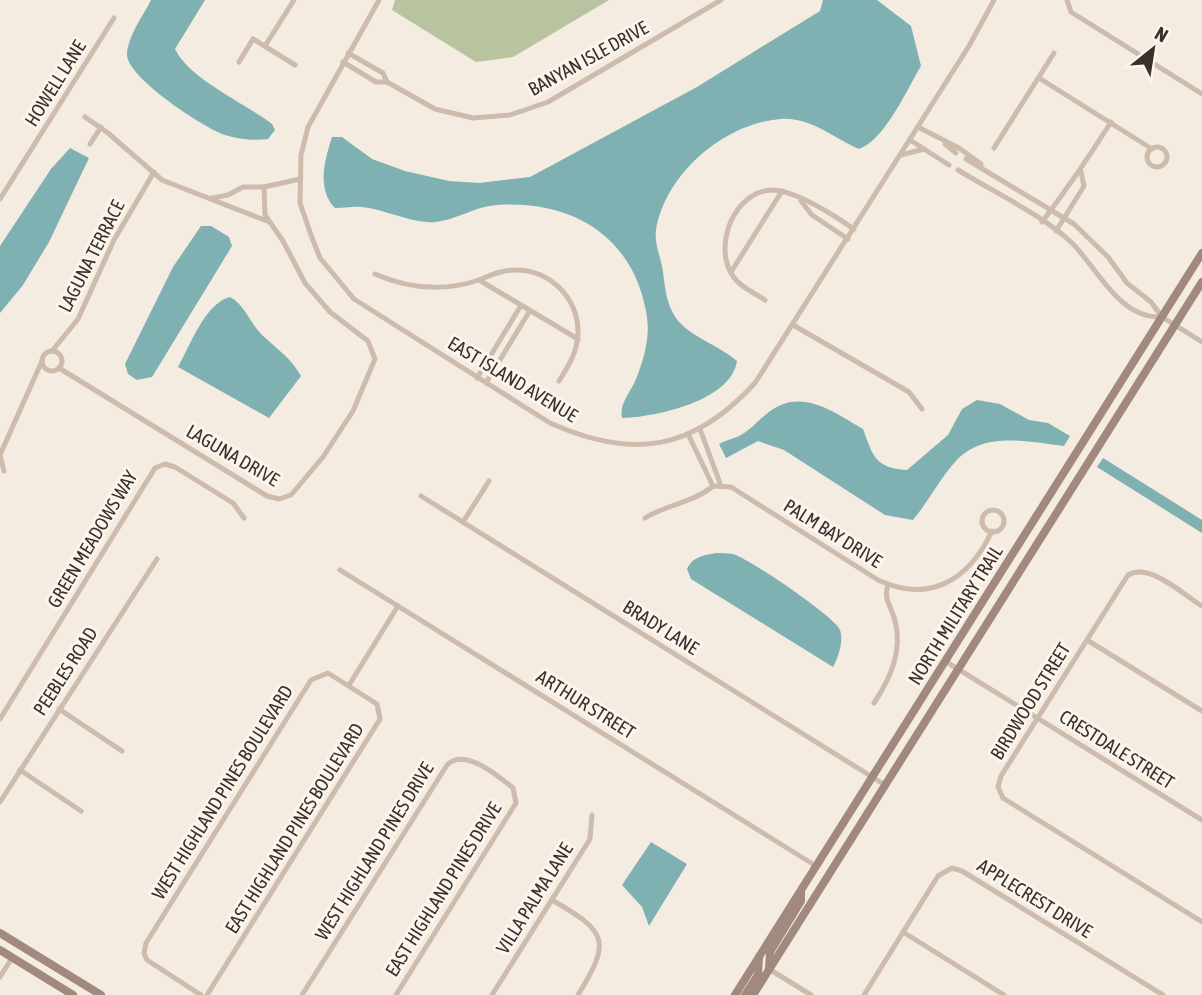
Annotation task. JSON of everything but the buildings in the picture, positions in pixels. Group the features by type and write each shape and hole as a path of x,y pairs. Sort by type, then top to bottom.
{"main road":[{"name":"NORTH MILITARY TRAIL","path":"735,995 1202,253"},
{"name":"NORTH MILITARY TRAIL","path":"753,995 1202,282"},
{"path":"769,969 770,952 801,901 801,889"},
{"path":"0,933 101,995"},
{"path":"0,950 73,995"},
{"path":"745,995 758,975 759,957"}],"street":[{"path":"265,46 294,0"},
{"name":"EAST ISLAND AVENUE","path":"379,0 308,127 300,155 300,204 320,258 354,299 550,423 584,439 611,444 646,445 699,429 734,406 755,383 901,155 994,0"},
{"name":"BANYAN ISLE DRIVE","path":"343,62 376,82 387,82 435,109 473,118 510,115 548,102 721,0"},
{"path":"1067,0 1071,12 1202,94"},
{"name":"HOWELL LANE","path":"0,199 114,18"},
{"path":"239,62 253,39 295,65"},
{"name":"BANYAN ISLE DRIVE","path":"348,53 383,73 387,82"},
{"path":"994,148 1054,53"},
{"path":"1039,78 1152,149"},
{"path":"85,117 101,127 172,186 269,222"},
{"path":"1042,222 1072,177 1081,172 1111,122"},
{"path":"90,144 101,127"},
{"path":"918,127 959,148 983,167"},
{"path":"937,138 956,153"},
{"path":"910,140 949,165"},
{"path":"901,155 924,149"},
{"path":"966,159 1052,209 1089,236 1126,284 1151,302 1162,317 1202,342"},
{"path":"974,180 983,167"},
{"path":"958,170 1070,242 1113,293 1130,308 1146,318 1162,317"},
{"name":"LAGUNA TERRACE","path":"4,471 0,455 41,361 45,353 52,351 78,318 114,240 153,172"},
{"path":"1056,231 1084,186 1081,172"},
{"path":"209,198 228,195 248,186 264,187 300,179"},
{"name":"LAGUNA DRIVE","path":"59,368 267,496 279,499 291,495 323,457 347,420 375,359 368,341 330,312 305,283 262,208 264,187"},
{"path":"765,300 743,286 731,272 725,244 733,217 745,202 760,192 782,191 801,201 811,202 854,229"},
{"path":"731,272 782,191"},
{"path":"801,201 812,215 848,239"},
{"path":"375,274 421,288 448,287 516,270 544,276 560,288 571,304 578,322 578,339 572,360 559,381"},
{"path":"479,280 520,307 578,339"},
{"path":"477,378 520,307"},
{"path":"486,383 530,312"},
{"path":"793,324 909,392 922,409"},
{"path":"41,361 47,370 59,368 60,356 52,351"},
{"path":"699,429 720,486"},
{"path":"645,518 664,508 700,496 713,486 688,434"},
{"name":"GREEN MEADOWS WAY","path":"0,719 155,468 165,464 175,467 233,503 244,518"},
{"path":"463,522 489,481"},
{"name":"PALM BAY DRIVE","path":"713,486 731,487 888,585 915,589 948,582 975,563 992,531"},
{"name":"BRADY LANE","path":"421,496 885,785"},
{"name":"PALM BAY DRIVE","path":"995,510 1003,520 999,530 992,531 986,529 982,519 985,513 995,510"},
{"name":"PEEBLES ROAD","path":"0,802 157,559"},
{"name":"ARTHUR STREET","path":"340,570 816,866"},
{"name":"BIRDWOOD STREET","path":"1202,606 1149,573 1138,571 1128,575 1001,776 998,787 1003,798 1202,922"},
{"path":"874,703 894,667 896,624 887,601 888,585"},
{"path":"349,685 398,606"},
{"path":"1087,640 1202,711"},
{"name":"CRESTDALE STREET","path":"945,661 1202,820"},
{"name":"WEST HIGHLAND PINES BOULEVARD","path":"201,995 147,960 144,948 311,680 328,673 349,685"},
{"name":"EAST HIGHLAND PINES BOULEVARD","path":"207,995 380,719 377,704 349,685"},
{"path":"58,709 122,751"},
{"name":"WEST HIGHLAND PINES DRIVE","path":"302,995 447,765 456,758 466,758 489,772"},
{"path":"20,770 81,811"},
{"name":"EAST HIGHLAND PINES DRIVE","path":"396,995 516,803 513,789 489,772"},
{"name":"VILLA PALMA LANE","path":"492,995 590,839 592,815"},
{"name":"APPLECREST DRIVE","path":"864,995 938,876 947,869 957,869 1163,995"},
{"path":"552,900 587,921 599,941 597,963 578,995"},
{"path":"903,932 1004,995"},
{"path":"0,977 12,958"},
{"path":"769,969 811,995"}],"green space":[{"path":"395,0 609,0 513,57 476,62 392,10"}],"water":[{"path":"151,0 205,0 175,49 192,70 272,124 275,130 268,139 241,139 225,135 184,112 139,75 130,64 128,47"},
{"path":"823,0 877,0 911,26 921,66 886,125 869,144 859,149 801,121 780,119 759,123 738,130 719,141 685,171 672,189 656,230 669,305 685,328 737,361 732,375 721,387 690,404 653,414 622,418 624,402 644,356 648,332 647,317 640,289 629,265 614,245 596,229 575,217 551,209 525,205 497,205 443,221 426,222 371,208 335,208 329,200 324,174 332,137 342,137 372,159 405,171 449,181 479,183 530,177 697,87 820,11"},
{"path":"70,148 89,158 49,242 23,285 0,313 0,246 51,169"},
{"path":"201,226 211,226 229,237 232,246 152,377 137,380 128,374 125,364 173,267"},
{"path":"230,297 301,376 269,418 178,367 206,316 221,301"},
{"path":"977,400 1000,404 1029,420 1048,423 1070,436 1064,446 1006,440 979,445 955,462 913,520 885,515 784,450 758,441 726,458 719,444 743,434 781,405 805,402 829,410 863,429 869,446 881,463 907,470 948,435 962,409"},
{"path":"1103,458 1202,520 1202,533 1097,467"},
{"path":"716,553 733,554 742,558 808,601 835,623 840,630 841,639 833,667 691,579 687,569 692,562"},
{"path":"651,842 687,864 649,926 642,907 622,885"}]}
